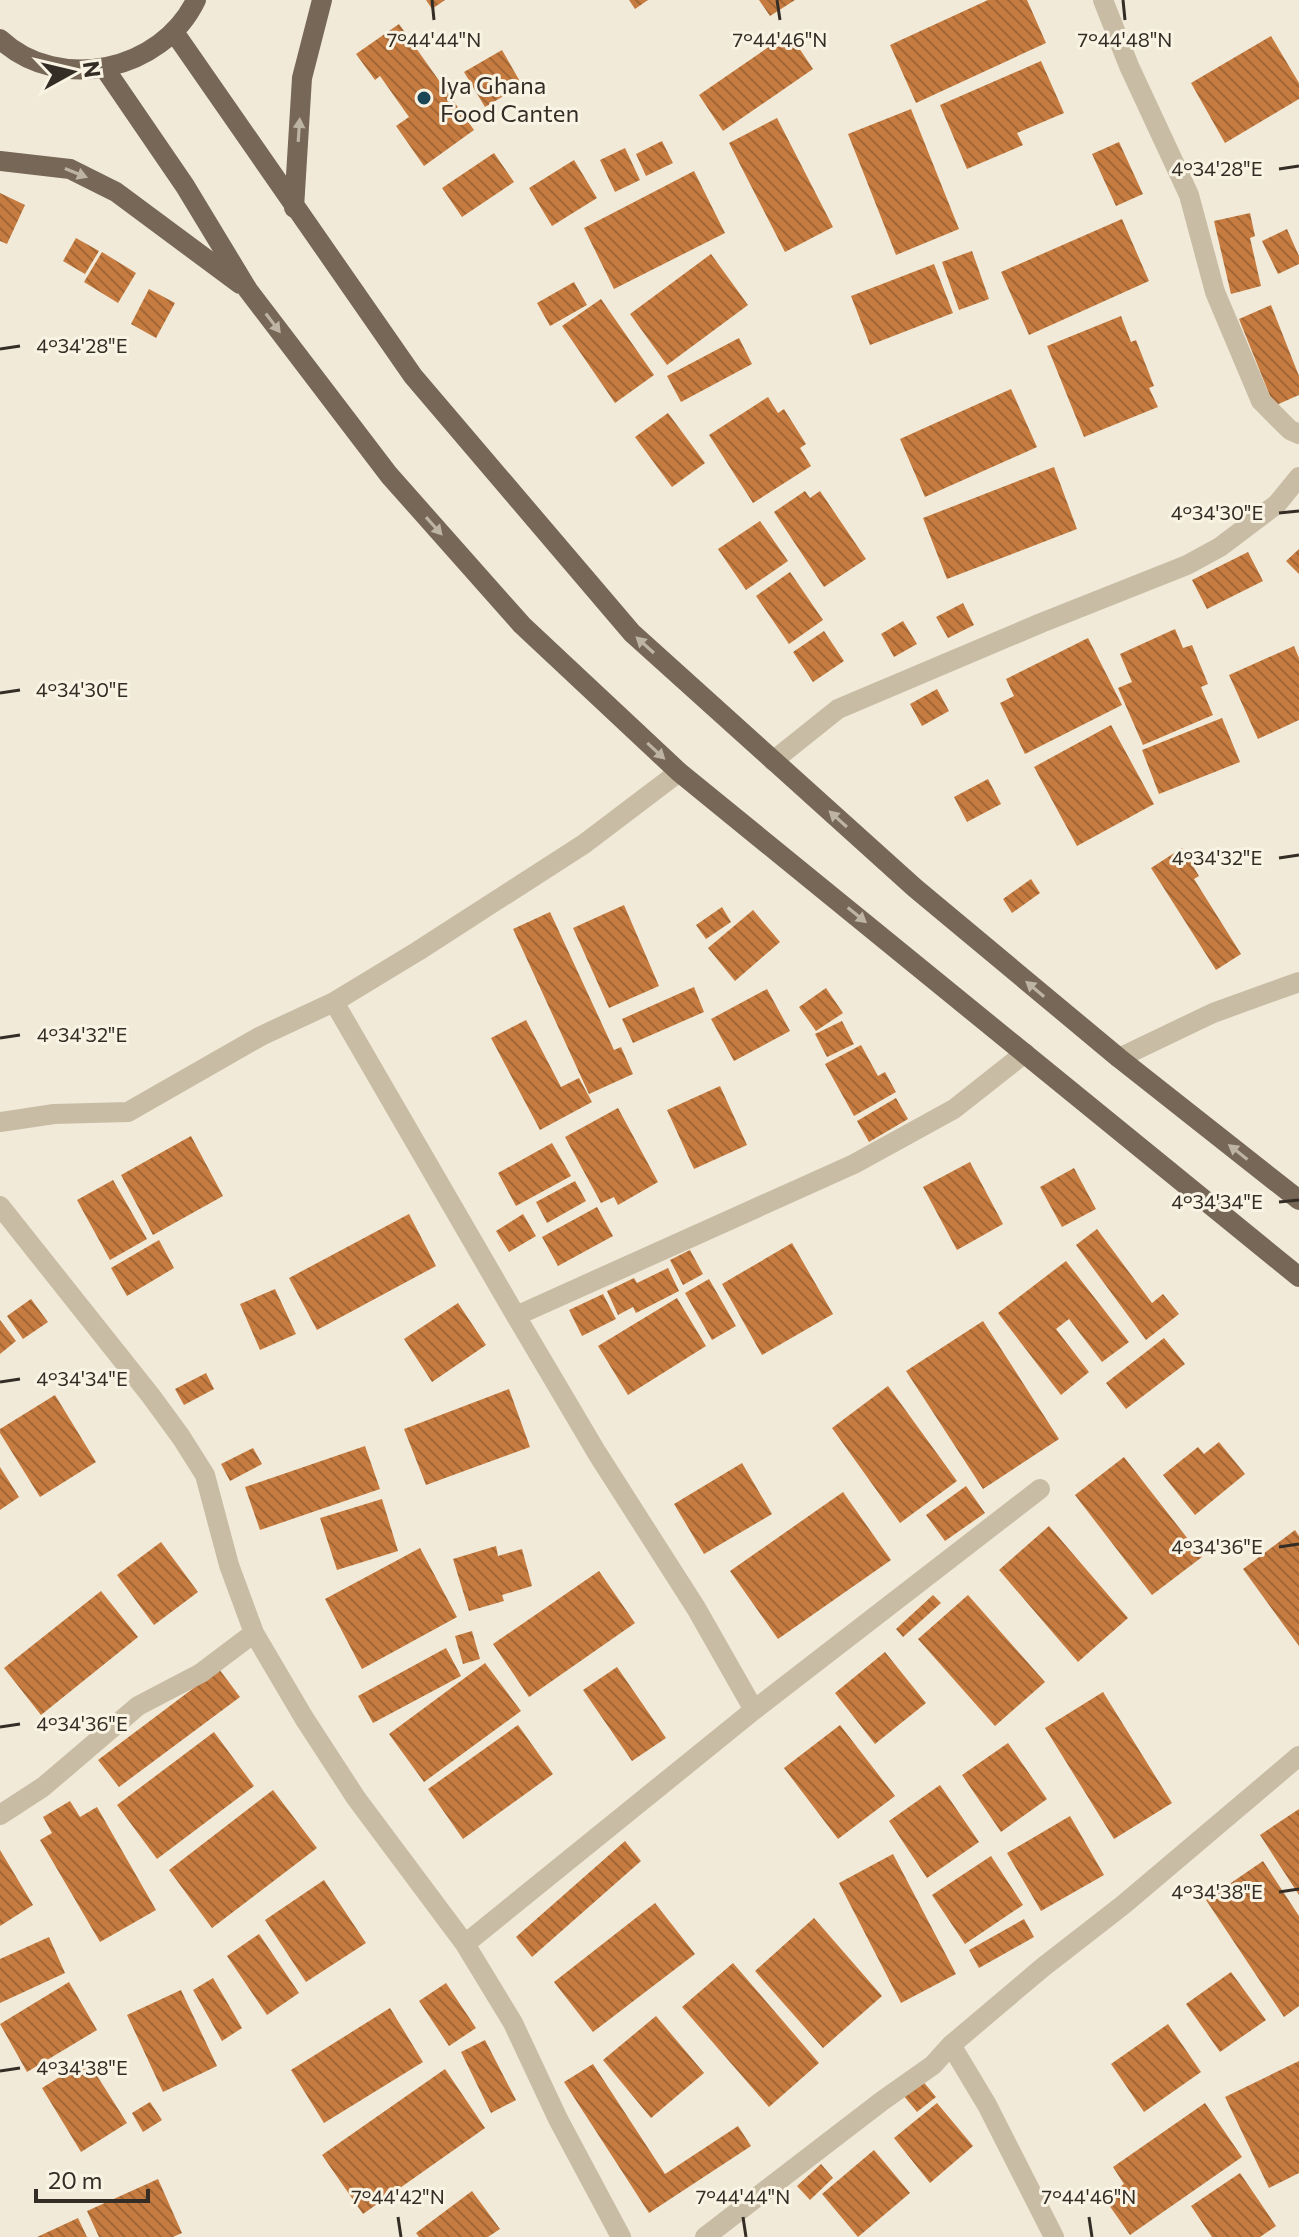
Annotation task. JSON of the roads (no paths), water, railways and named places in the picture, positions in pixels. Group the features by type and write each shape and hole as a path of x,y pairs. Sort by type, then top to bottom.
{"main road":[{"path":"1,42 26,57 51,66 78,70 105,69 142,55 174,32 196,0"},
{"path":"294,208 302,78 322,0"},
{"path":"174,32 413,376 632,633 915,888 1119,1058 1299,1200"},
{"path":"105,69 185,186 248,290 389,475 512,614 679,772 1299,1277"},
{"path":"0,161 70,169 116,192 248,290"}],"street":[{"path":"1103,0 1129,66 1189,195 1215,292 1261,401 1290,430 1299,434"},
{"path":"773,761 838,709 1187,565 1220,547 1277,504 1299,477"},
{"path":"0,1122 54,1114 128,1112 261,1036 334,1002 584,844 679,772"},
{"path":"1119,1058 1213,1013 1299,982"},
{"path":"334,1002 597,1453 696,1608 754,1710"},
{"path":"516,1316 854,1164 954,1109 1025,1053"},
{"path":"0,1206 151,1396 205,1475 229,1565 254,1633 356,1798 465,1944 513,2023 558,2119 621,2237"},
{"path":"465,1944 754,1710 1040,1489"},
{"path":"0,1815 43,1787 138,1706 201,1673 254,1633"},
{"path":"705,2237 933,2065 951,2045 1042,1968 1123,1905 1299,1756"},
{"path":"951,2045 987,2105 1054,2237"}],"place":[{"name":"Iya Ghana Food Canten","path":"424,98"}]}
